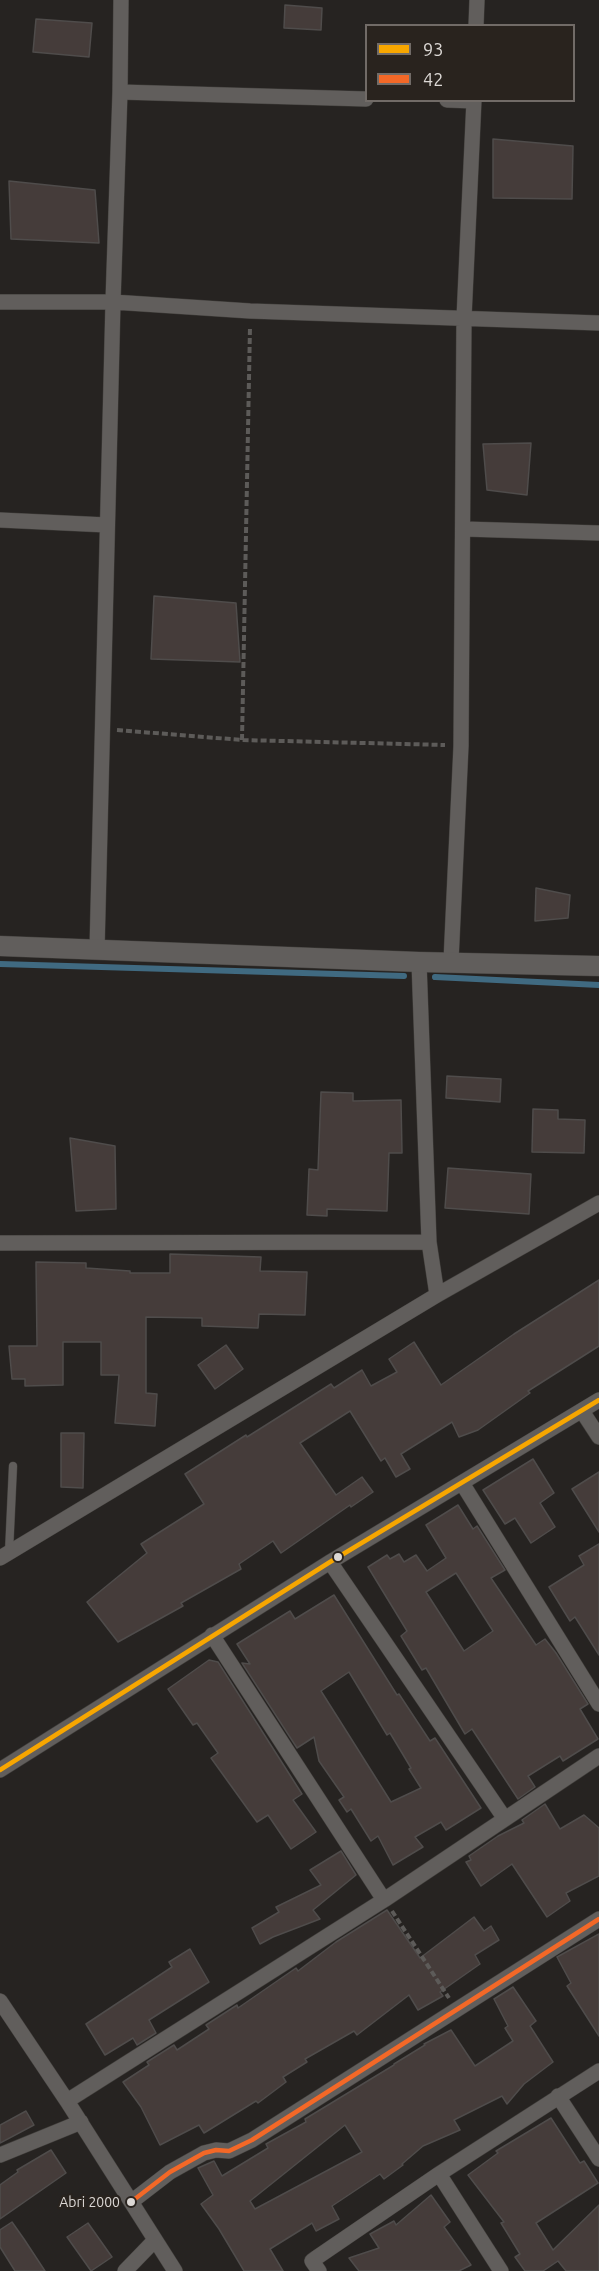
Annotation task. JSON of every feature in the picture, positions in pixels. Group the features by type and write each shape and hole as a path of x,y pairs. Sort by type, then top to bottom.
{"street":[{"path":"97,950 121,0"},
{"path":"476,24 477,0"},
{"path":"120,93 365,99"},
{"path":"451,961 461,746 464,318 474,102"},
{"path":"0,302 113,302 250,311 599,323"},
{"path":"0,520 107,525"},
{"path":"464,529 599,533"},
{"path":"0,946 419,962 599,966"},
{"path":"419,962 429,1242 437,1295"},
{"path":"4,1555 437,1295 599,1203"},
{"path":"0,1243 429,1242"},
{"path":"0,1770 330,1562 599,1400"},
{"path":"582,1411 599,1437"},
{"path":"462,1483 599,1704"},
{"path":"330,1562 505,1819"},
{"path":"212,1635 384,1900"},
{"path":"67,2101 384,1900 599,1756"},
{"path":"131,2202 170,2172 204,2153 216,2150 229,2151 252,2140 458,2011 599,1919"},
{"path":"0,2001 81,2122 175,2271"},
{"path":"313,2268 439,2174 599,2071"},
{"path":"558,2096 599,2159"},
{"path":"0,2155 81,2122"},
{"path":"439,2174 501,2271"},
{"path":"125,2271 155,2240"}],"lane":[{"path":"4,1555 13,1466"}],"path":[{"path":"242,740 250,311"},
{"path":"102,729 242,740 461,746"},
{"path":"384,1900 458,2011"}],"building":[{"path":"285,5 322,8 321,30 284,28"},
{"path":"36,19 92,23 89,57 33,52"},
{"path":"493,139 573,146 572,199 493,198"},
{"path":"9,181 95,190 99,243 11,239"},
{"path":"531,443 527,495 487,490 483,444"},
{"path":"154,596 236,603 240,662 151,659"},
{"path":"536,888 570,895 568,918 535,921"},
{"path":"447,1076 501,1079 500,1102 446,1098"},
{"path":"321,1092 353,1093 353,1101 401,1100 402,1153 389,1153 387,1211 327,1209 327,1216 307,1215 309,1169 318,1170"},
{"path":"533,1109 558,1110 558,1119 585,1120 584,1153 532,1152"},
{"path":"70,1138 115,1146 116,1209 76,1211"},
{"path":"448,1168 531,1174 529,1214 445,1208"},
{"path":"170,1254 261,1257 260,1271 307,1272 305,1315 259,1314 258,1328 202,1326 202,1318 146,1317 146,1393 157,1394 155,1426 115,1423 119,1375 101,1375 101,1342 63,1342 63,1385 25,1386 25,1379 12,1379 9,1346 37,1346 36,1262 86,1263 86,1268 130,1271 130,1273 170,1273"},
{"path":"599,1280 599,1346 528,1391 530,1393 478,1430 459,1437 452,1422 401,1454 410,1469 396,1477 385,1458 381,1461 350,1411 300,1443 336,1495 362,1477 373,1492 351,1507 350,1505 281,1553 273,1541 239,1564 241,1569 181,1603 183,1606 118,1642 87,1602 147,1553 141,1544 204,1504 185,1474 246,1435 247,1437 331,1384 334,1388 362,1370 371,1386 397,1372 389,1359 414,1342 441,1385 514,1334"},
{"path":"226,1345 243,1369 215,1389 198,1365"},
{"path":"61,1433 84,1433 83,1488 61,1487"},
{"path":"533,1459 554,1493 540,1503 555,1527 531,1543 515,1518 505,1524 483,1490"},
{"path":"599,1472 599,1532 572,1489"},
{"path":"458,1505 473,1529 477,1526 505,1570 491,1578 536,1645 545,1639 556,1653 588,1704 580,1709 598,1739 563,1761 560,1756 528,1776 535,1787 518,1799 472,1729 465,1734 426,1668 422,1670 401,1636 407,1631 368,1567 387,1555 390,1559 399,1554 404,1562 416,1555 427,1571 446,1558 426,1525","holes":["456,1573 493,1631 464,1651 426,1592"]},
{"path":"599,1544 599,1655 575,1617 570,1621 549,1587 584,1565 579,1556"},
{"path":"334,1595 397,1695 399,1694 430,1741 435,1738 481,1808 446,1830 441,1822 415,1837 423,1847 393,1865 378,1836 371,1841 351,1809 347,1812 339,1800 344,1797 319,1761 314,1737 297,1748 242,1663 250,1664 237,1644 290,1611 295,1619","holes":["349,1672 387,1735 390,1733 421,1788 391,1802 321,1691"]},
{"path":"209,1660 218,1662 302,1794 293,1800 316,1832 291,1849 268,1815 257,1822 211,1758 218,1753 197,1723 193,1725 168,1689"},
{"path":"545,1804 560,1829 584,1815 599,1828 599,1876 566,1893 570,1901 547,1917 512,1864 481,1886 466,1862 471,1860 469,1856 498,1836 524,1823 522,1820"},
{"path":"341,1851 356,1875 313,1910 320,1919 260,1944 252,1928 279,1912 276,1907 321,1885 310,1870"},
{"path":"387,1910 420,1958 474,1917 484,1931 491,1926 499,1940 475,1955 480,1964 440,1992 443,1996 418,2010 409,1995 357,2035 354,2031 305,2059 307,2062 283,2077 286,2082 258,2103 256,2101 204,2133 199,2125 160,2145 141,2107 123,2082 149,2065 147,2062 174,2045 177,2050 209,2029 206,2025 237,2005 238,2008 296,1968 298,1971 336,1942"},
{"path":"599,1934 599,2036 567,1986 571,1983 557,1957"},
{"path":"190,1949 209,1982 149,2020 156,2033 137,2045 133,2038 105,2055 86,2024 172,1967 169,1962"},
{"path":"513,1987 536,2021 530,2026 553,2062 524,2084 507,2104 502,2096 454,2120 460,2130 423,2146 384,2179 380,2174 332,2206 339,2219 316,2231 312,2223 270,2249 283,2271 244,2271 201,2204 213,2195 198,2168 214,2161 222,2176 268,2148 266,2144 306,2122 305,2119 424,2044 451,2030 475,2066 513,2041 505,2028 508,2026 494,1999","holes":["345,2125 362,2152 255,2209 250,2201"]},
{"path":"26,2111 34,2125 0,2143 0,2125"},
{"path":"551,2118 580,2163 584,2161 598,2183 536,2223 553,2250 599,2205 599,2271 566,2271 558,2261 543,2271 525,2271 515,2257 520,2254 501,2223 504,2222 468,2175 498,2153 496,2151"},
{"path":"51,2150 66,2173 0,2219 0,2185 18,2172 17,2170"},
{"path":"431,2195 450,2222 444,2227 471,2265 459,2271 359,2271 349,2258 379,2248 370,2234 394,2221 396,2225"},
{"path":"12,2222 45,2271 15,2271 0,2247 0,2230"},
{"path":"88,2223 112,2257 91,2271 67,2237"}],"waterway":[{"path":"0,964 404,976"},
{"path":"435,977 599,985"}],"transit line":[{"name":"93","path":"0,1770 330,1562 599,1400"},
{"name":"42","path":"131,2202 170,2172 204,2153 216,2150 229,2151 252,2140 599,1919"}],"place":[{"name":"Abri 2000","path":"131,2202"}]}
